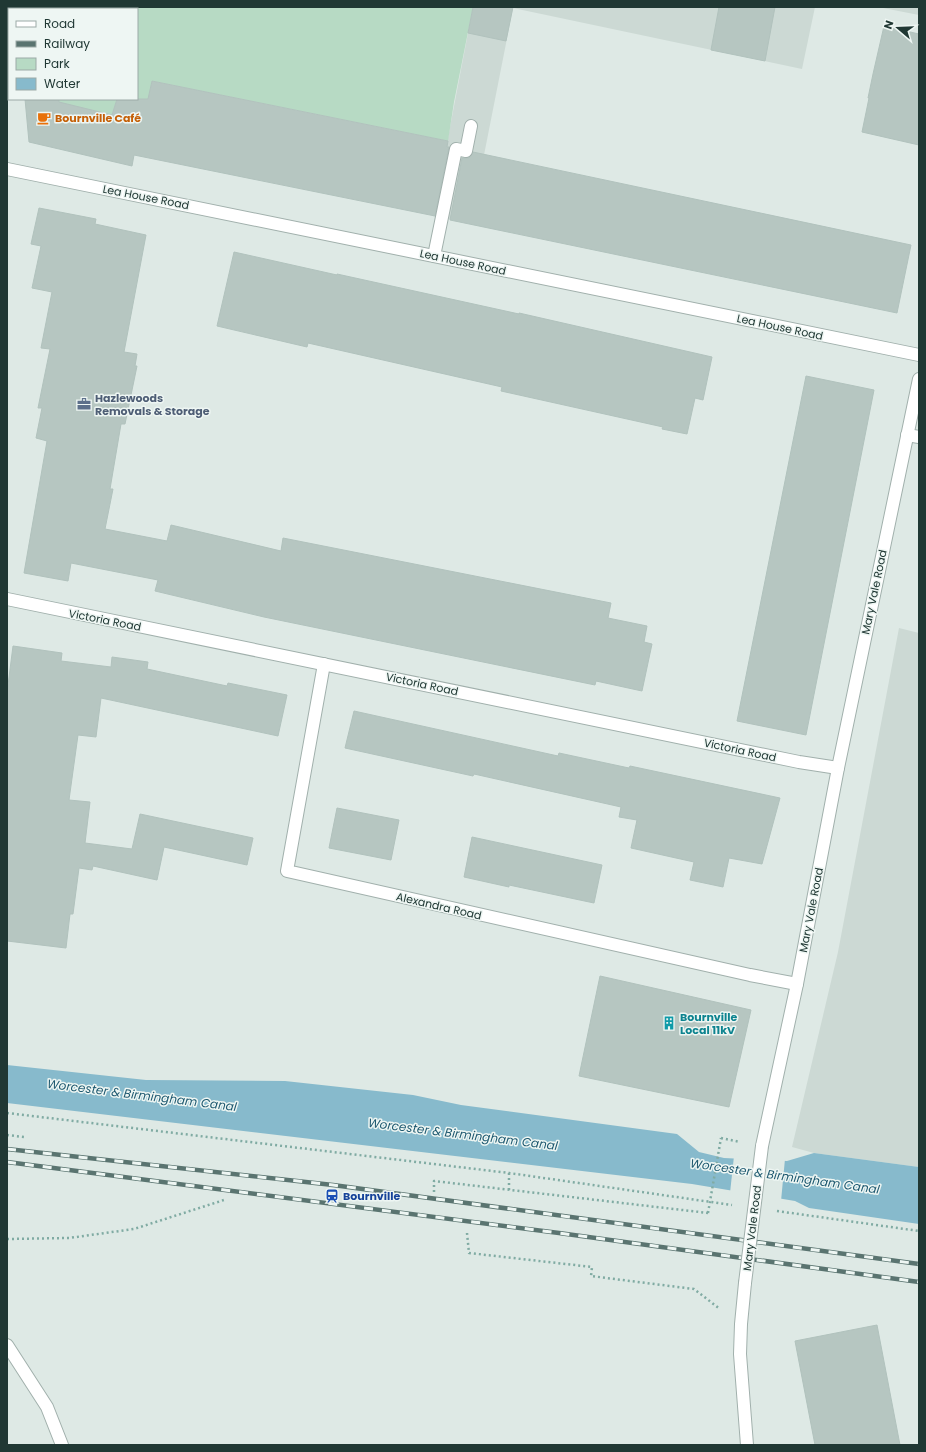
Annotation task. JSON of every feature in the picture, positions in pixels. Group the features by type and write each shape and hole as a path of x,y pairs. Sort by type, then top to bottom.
{"street":[{"path":"434,256 456,149 466,151 471,126"},
{"name":"Lea House Road","path":"7,169 919,355"},
{"name":"Mary Vale Road","path":"746,1445 740,1354 741,1324 762,1146 797,984 838,768 919,379"},
{"path":"907,435 919,437"},
{"name":"Victoria Road","path":"7,599 799,762 838,768"},
{"name":"Alexandra Road","path":"324,664 287,871 750,976 797,984"},
{"path":"7,1345 47,1407 62,1445"}],"path":[{"path":"7,1113 509,1173 738,1205"},
{"path":"7,1135 24,1137"},
{"path":"434,1192 434,1180 509,1190 708,1212 721,1138"},
{"path":"509,1173 509,1190"},
{"path":"7,1239 69,1238 134,1229 224,1200"},
{"path":"769,1210 919,1231"},
{"path":"467,1233 469,1252 592,1267 591,1276 694,1290 741,1324"}],"shaded area":[{"path":"473,7 815,7 802,69 513,8 470,223 433,216"},
{"path":"878,7 919,7 919,15"},
{"path":"899,628 919,633 919,1167 814,1153 792,1147 838,952"}],"green space":[{"path":"473,7 454,102 448,141 152,81 146,111 138,100 138,8 112,8"},
{"path":"59,100 117,100 112,115 92,110 89,125 60,120"}],"water":[{"name":"Worcester & Birmingham Canal","path":"7,1065 146,1080 285,1081 413,1095 461,1105 677,1134 699,1152 724,1158 787,1161 814,1153 919,1167 919,1224 809,1208 795,1201 692,1184 7,1103"}],"pier":[{"path":"734,1156 785,1159 781,1201 730,1193"}],"building":[{"path":"473,7 513,7 506,41 468,33"},
{"path":"719,7 775,7 765,61 711,50"},
{"path":"884,26 919,34 919,145 862,132"},
{"path":"152,81 448,141 447,147 449,147 435,216 134,155 132,166 29,142 25,100 59,100 59,102 112,115 117,100 148,99"},
{"path":"473,152 911,245 897,313 450,220 462,158 469,158"},
{"path":"39,208 96,219 95,224 146,235 124,352 137,354 135,366 137,366 125,424 121,424 110,489 113,489 105,529 167,541 171,525 281,551 283,538 611,603 608,618 647,626 644,642 652,644 642,691 596,681 595,685 264,617 155,591 158,580 71,563 68,581 24,573 47,441 36,438 42,408 38,408 50,349 41,348 52,292 32,288 41,246 31,244"},
{"path":"234,252 519,313 712,357 703,400 695,398 687,434 662,429 663,427 501,391 502,387 308,343 307,347 217,326"},
{"path":"806,376 874,390 806,735 737,721"},
{"path":"13,646 62,653 61,661 111,667 112,657 148,662 147,669 227,686 228,683 287,695 278,736 101,698 96,737 78,735 69,800 90,802 85,843 132,849 140,814 253,838 247,865 164,847 157,880 93,866 92,870 79,868 73,914 70,914 66,948 7,941 7,693"},
{"path":"354,711 558,756 559,753 629,768 630,766 780,798 762,864 729,858 723,887 690,880 694,862 631,848 637,820 619,817 621,807 474,774 473,776 345,748"},
{"path":"337,808 399,820 391,860 329,848"},
{"path":"472,837 602,865 594,903 464,877"},
{"name":"Bournville Local 11kV","path":"600,976 751,1010 729,1107 579,1076"},
{"path":"877,1325 900,1445 815,1445 795,1341"}],"railway":[{"path":"7,1149 333,1185 919,1264"},
{"path":"7,1162 559,1233 919,1282"}],"place":[{"name":"Bournville Café","path":"44,118"},
{"name":"Hazlewoods Removals & Storage","path":"84,404"},
{"name":"Bournville Local 11kV","path":"669,1023"},
{"name":"Bournville","path":"332,1196"}]}
